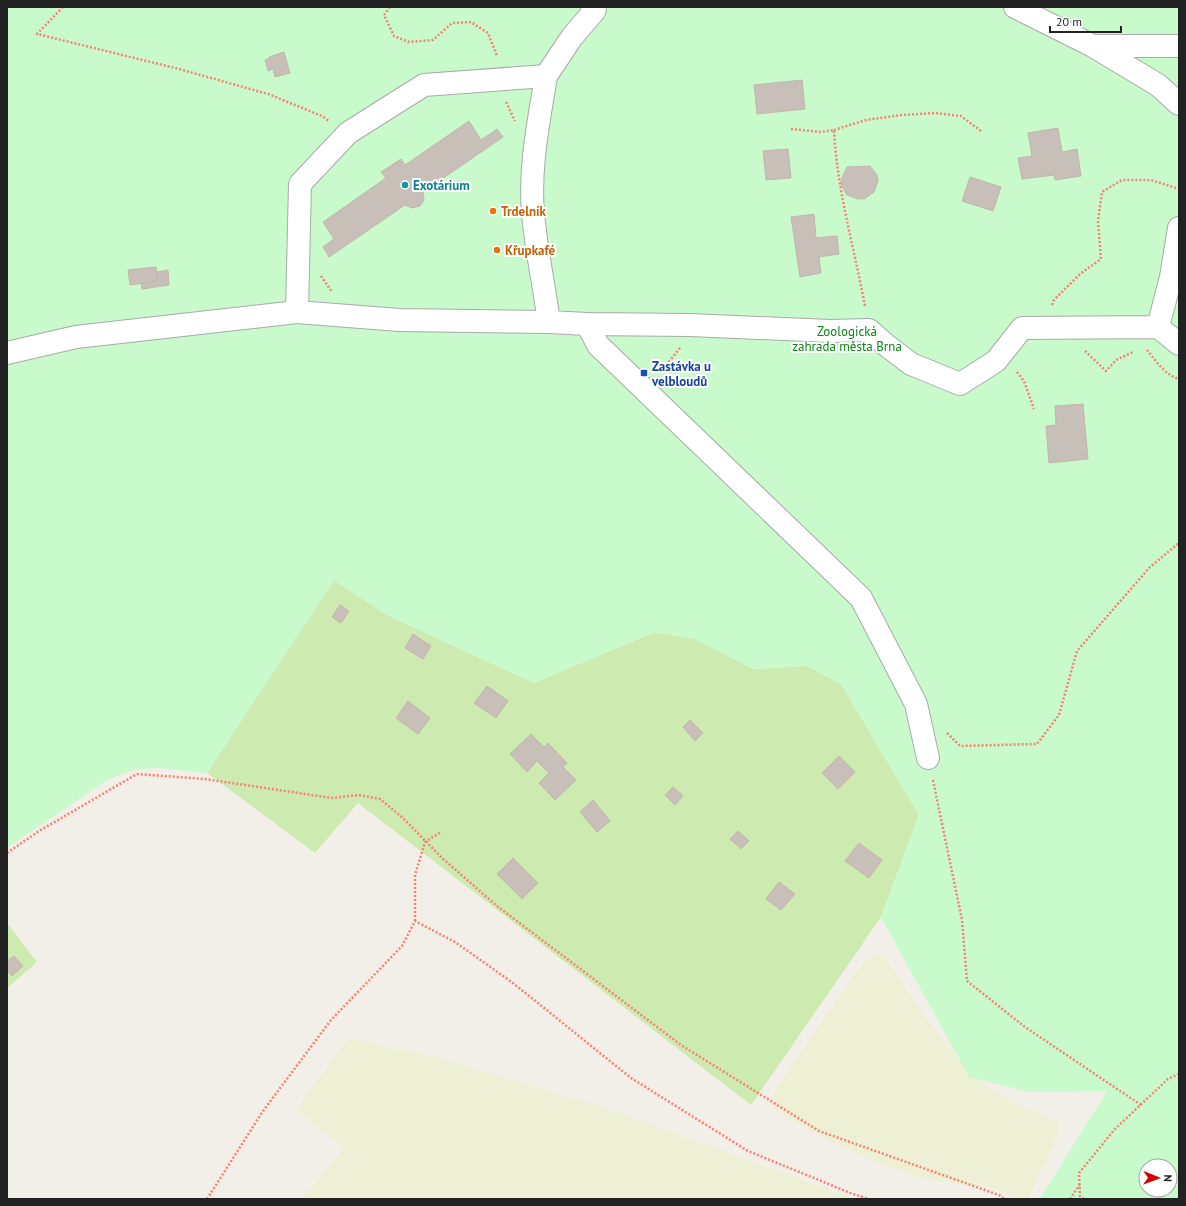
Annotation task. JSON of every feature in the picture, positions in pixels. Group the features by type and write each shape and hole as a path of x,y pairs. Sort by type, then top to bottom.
{"lane":[{"path":"1015,7 1094,46 1158,85 1179,104"},
{"path":"549,322 533,212 533,171 536,136 546,76 572,37 595,8"},
{"path":"1094,46 1179,46"},
{"path":"297,312 300,184 348,133 424,85 502,78 546,76"},
{"path":"1158,327 1171,277 1179,228"},
{"path":"7,353 76,337 297,312 399,320 587,324 690,324 830,331 869,330 911,364 960,384 996,361 1022,328 1158,327 1179,344"},
{"path":"587,324 598,345 630,374 862,598 916,704 928,758"}],"path":[{"path":"63,7 37,34 179,69 268,94 322,116 348,133"},
{"path":"390,7 384,15 394,36 409,42 433,40 452,23 471,22 488,33 494,50 503,67 502,78 506,101 516,123 536,136"},
{"path":"791,129 821,132 834,130 866,120 902,115 935,113 961,116 981,131"},
{"path":"834,130 835,157 840,190 861,287"},
{"path":"1042,328 1054,300 1080,274 1101,259 1098,221 1102,192 1122,180 1151,180 1179,189"},
{"path":"299,245 349,316"},
{"path":"630,374 664,368 681,346 690,324"},
{"path":"1146,348 1161,368 1173,377 1179,379"},
{"path":"996,361 1012,366 1024,380 1034,409"},
{"path":"944,730 960,746 1037,744 1058,715 1077,651 1150,567 1179,543"},
{"path":"928,758 962,920 967,981 1025,1028 1141,1105"},
{"path":"7,853 38,831 137,774 205,779 332,798 359,795 380,799 403,818 442,858 497,906 681,1045 819,1131 999,1195 1004,1199"},
{"path":"207,1199 263,1112 327,1026 402,946 415,921 415,875 425,842 441,832"},
{"path":"415,921 455,942 513,983 631,1078 748,1151 853,1194 869,1199"},
{"path":"1084,1199 1080,1196 1079,1173 1115,1129 1168,1079 1179,1074"},
{"path":"1070,1199 1080,1184"}],"green space":[{"name":"Zoologická zahrada města Brna","path":"7,7 1179,7 1179,1199 1040,1199 1107,1091 1029,1092 969,1077 881,917 919,815 841,684 807,666 753,669 695,639 655,632 534,683 387,615 334,580 207,773 157,768 133,770 107,780 7,848"},
{"path":"334,580 387,615 534,683 655,632 695,639 753,669 807,666 841,684 919,815 881,917 751,1105 358,803 315,853 207,773"},
{"path":"7,923 37,962 7,988"},
{"path":"880,956 886,959 929,1022 958,1059 984,1085 1016,1104 1060,1122 1056,1140 1028,1199 1022,1199 995,1189 925,1179 881,1165 821,1137 773,1109 772,1099 776,1088 853,976 865,961 872,957"},
{"path":"349,1038 443,1059 618,1112 853,1199 301,1199 344,1149 296,1109"}],"building":[{"path":"284,52 290,73 275,77 273,69 268,71 265,60 270,58 269,57"},
{"path":"802,80 805,109 757,114 754,85"},
{"name":"Exotárium","path":"469,121 481,140 497,129 503,137 423,192 424,200 420,206 412,208 405,205 329,257 323,247 334,239 323,222 386,178 381,172 401,159 405,165"},
{"path":"1058,128 1062,152 1077,149 1081,176 1055,180 1054,175 1022,179 1018,158 1032,156 1028,133"},
{"path":"788,149 791,178 766,180 763,151"},
{"path":"870,166 877,175 878,181 874,192 864,199 858,199 847,195 841,184 847,167"},
{"path":"970,177 1001,187 993,211 962,201"},
{"path":"814,214 816,238 837,236 839,254 819,257 821,273 800,277 791,217"},
{"path":"156,267 158,281 130,285 128,270"},
{"path":"168,270 169,285 142,289 141,283 158,281 157,272"},
{"path":"1083,404 1088,459 1049,463 1046,426 1056,425 1055,406"},
{"path":"340,605 349,611 341,623 332,617"},
{"path":"413,634 431,646 423,659 405,648"},
{"path":"487,686 508,701 496,718 474,703"},
{"path":"408,701 430,718 418,734 396,718"},
{"path":"690,720 703,733 695,741 683,727"},
{"path":"531,734 544,747 548,743 567,763 563,767 576,780 555,800 539,783 549,773 537,761 527,772 510,754"},
{"path":"839,756 855,772 838,789 822,773"},
{"path":"673,787 683,796 675,805 665,795"},
{"path":"593,800 610,821 597,832 580,812"},
{"path":"738,831 749,841 741,849 730,839"},
{"path":"859,843 882,860 869,878 845,861"},
{"path":"513,858 538,883 522,899 497,874"},
{"path":"779,882 795,894 781,910 766,899"},
{"path":"14,956 23,966 12,976 7,970 7,961"}],"place":[{"name":"Exotárium","path":"405,185"},
{"name":"Trdelník","path":"493,211"},
{"name":"Křupkafé","path":"497,250"},
{"name":"Zastávka u velbloudů","path":"644,373"}]}
